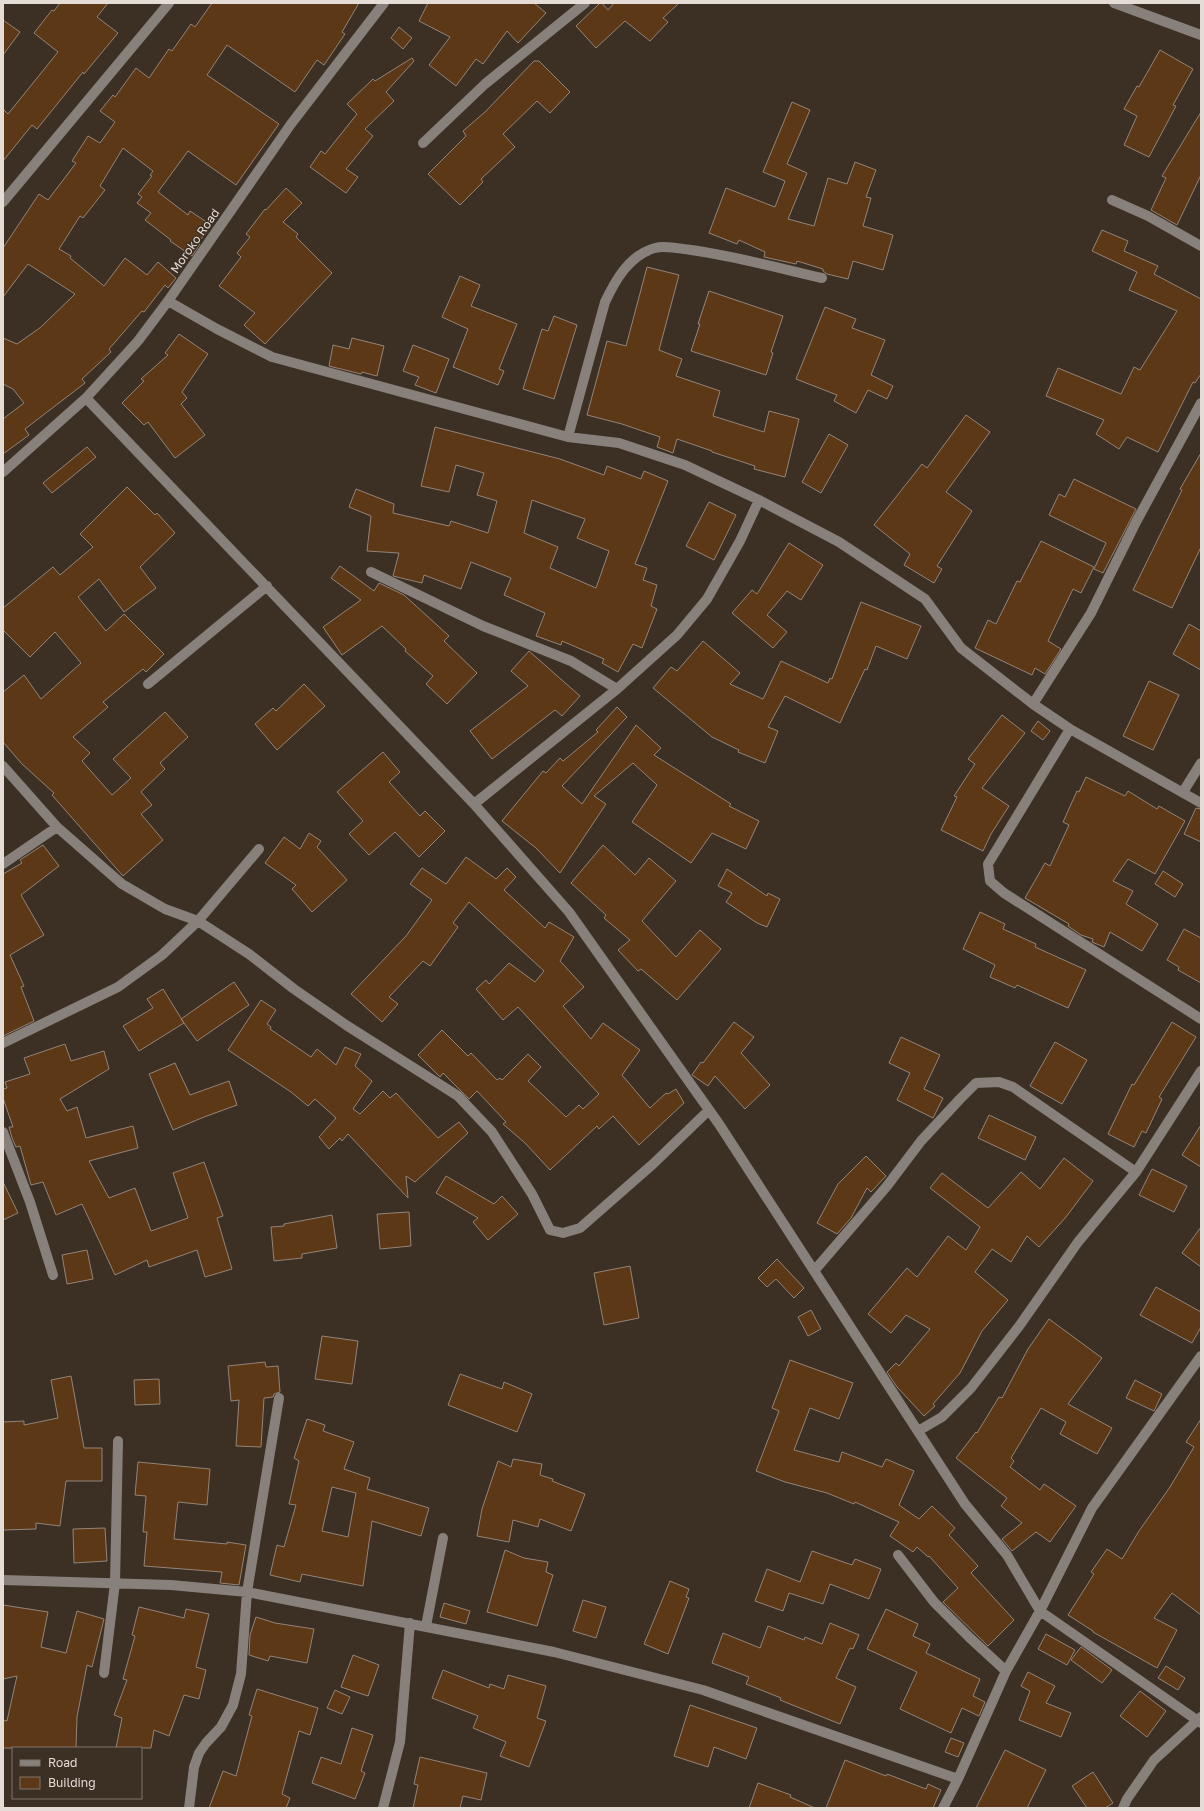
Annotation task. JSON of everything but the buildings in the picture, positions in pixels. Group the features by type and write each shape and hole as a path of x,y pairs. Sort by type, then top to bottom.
{"street":[{"path":"3,202 169,3"},
{"name":"Moroko Road","path":"3,472 86,398 138,341 168,301 291,124 384,3"},
{"path":"423,143 485,84 585,3"},
{"path":"1114,3 1201,35"},
{"path":"1112,200 1148,216 1201,246"},
{"path":"568,437 605,302 613,285 625,267 644,253 655,248 669,247 722,255 822,278"},
{"path":"168,301 217,329 272,357 568,437 619,443 684,465 759,500 839,542 925,599 941,623 961,648 1033,704 1070,729 1201,803"},
{"path":"86,398 474,804 569,912 606,962 719,1124 965,1504 1006,1555 1040,1612 1200,1720 1154,1760 1127,1799 1123,1808"},
{"path":"1033,704 1091,613 1136,522 1201,403"},
{"path":"474,804 617,688 677,635 707,599 740,540 759,500"},
{"path":"371,572 483,626 571,661 617,688"},
{"path":"148,684 267,586"},
{"path":"1070,729 988,864 990,881 1004,892 1201,1019"},
{"path":"1182,792 1201,763"},
{"path":"3,766 57,827 122,884 165,909 198,921 249,954 294,989 346,1024 458,1096 492,1132 532,1194 550,1230 563,1233 580,1228 653,1164 709,1110"},
{"path":"3,864 57,827"},
{"path":"3,1043 118,988 162,955 198,921 259,849"},
{"path":"918,1431 942,1417 971,1388 1020,1325 1078,1242 1136,1172 1201,1071"},
{"path":"814,1271 887,1186 921,1141 976,1083 999,1082 1013,1087 1136,1172"},
{"path":"3,1132 30,1202 53,1275"},
{"path":"943,1808 958,1779 1006,1671 1040,1612 1092,1508 1201,1356"},
{"path":"189,1808 194,1767 199,1753 221,1727 233,1705 241,1674 247,1592 279,1398"},
{"path":"104,1673 115,1583 118,1441"},
{"path":"426,1626 443,1538"},
{"path":"898,1555 934,1602 1006,1671"},
{"path":"3,1580 171,1585 247,1592 554,1652 703,1690 958,1779"},
{"path":"383,1808 400,1742 410,1623"}]}
